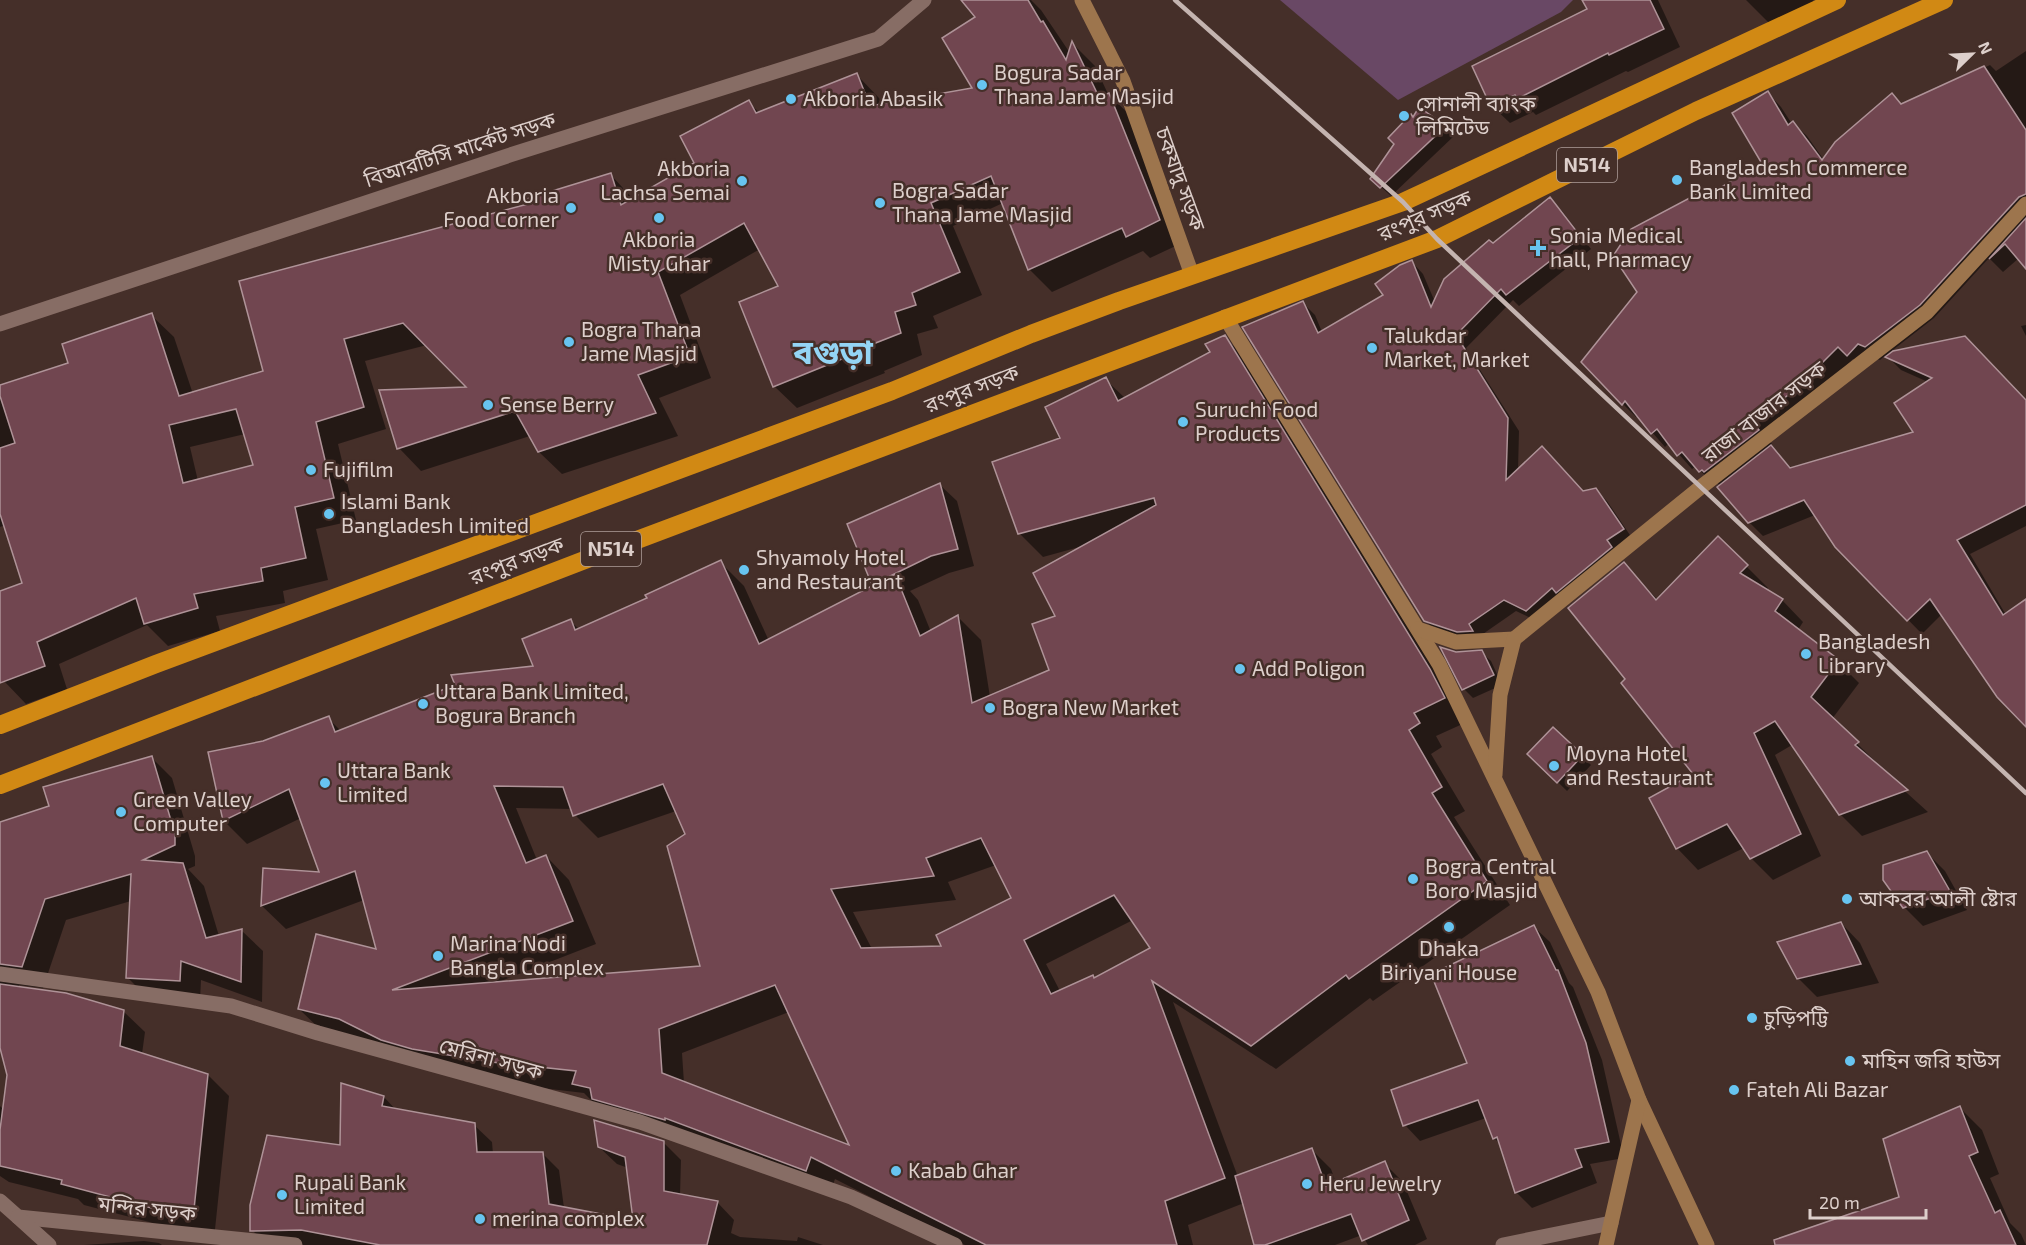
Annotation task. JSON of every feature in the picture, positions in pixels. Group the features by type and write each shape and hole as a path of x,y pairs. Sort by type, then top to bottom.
{"highway":[{"name":"রংপুর সড়ক","path":"0,725 235,635 892,391 1031,334 1403,202 1837,0"},
{"name":"রংপুর সড়ক","path":"0,785 621,546 1437,239 1696,111 1944,0"}],"street":[{"name":"বিআরটিসি মার্কেট সড়ক","path":"0,324 510,155 878,39 924,0"},
{"name":"চকযাদু সড়ক","path":"1082,0 1123,81 1192,275"},
{"name":"রাজা বাজার সড়ক","path":"1514,639 1701,487 1927,312 2026,204"},
{"path":"1225,317 1439,664 1598,992 1639,1100 1707,1245"},
{"path":"1419,629 1456,642 1514,639 1500,695 1495,778"},
{"name":"মেরিনা সড়ক","path":"0,974 231,1006 329,1036 628,1119 851,1197 955,1245"},
{"path":"1606,1245 1639,1100"},
{"path":"0,1201 49,1245"},
{"name":"মন্দির সড়ক","path":"18,1217 296,1245"},
{"path":"1503,1245 1611,1223"}],"shaded area":[{"path":"1280,0 1573,0 1561,12 1398,100"}],"building":[{"path":"961,0 1028,0 1066,60 1072,41 1099,97 1109,93 1160,220 1126,237 1122,228 1028,270 991,176 931,203 960,272 912,293 916,305 895,312 901,333 773,387 739,302 778,286 744,223 658,272 690,356 638,375 656,413 538,452 515,411 397,449 379,390 466,387 403,323 344,339 364,407 316,422 334,498 295,507 306,558 261,568 263,581 194,594 198,608 144,624 136,598 37,642 45,666 0,683 0,591 22,583 0,514 0,448 15,443 0,396 0,385 68,363 62,344 152,313 179,396 263,371 239,281 528,204 526,199 611,173 621,205 694,163 680,136 749,100 756,113 857,73 870,106 972,88 942,38 975,17","holes":["236,409 253,465 183,483 169,425"]},
{"path":"1582,0 1650,0 1664,29 1609,55 1608,53 1517,99 1515,95 1491,107 1472,66 1587,9"},
{"path":"1984,66 2026,130 2026,194 2019,197 1920,305 1865,347 1858,344 1847,356 1838,347 1801,384 1754,424 1759,430 1704,472 1702,470 1699,472 1682,452 1677,456 1657,429 1651,434 1625,401 1622,405 1581,362 1637,292 1613,256 1631,229 1699,193 1703,199 1761,162 1732,113 1768,91 1788,125 1793,121 1822,160 1835,142 1892,93 1901,104"},
{"path":"1419,107 1446,126 1380,188 1370,179 1394,144 1388,138 1411,114 1413,117"},
{"path":"1550,197 1581,237 1506,295 1501,289 1456,335 1508,418 1506,480 1542,446 1583,491 1596,488 1624,529 1607,540 1612,547 1556,593 1552,588 1526,611 1504,600 1469,624 1473,631 1457,632 1424,621 1242,327 1303,301 1318,333 1383,295 1375,284 1400,265 1412,260 1431,307 1444,279 1489,240 1493,243"},
{"path":"2026,218 2026,269 2005,244 1989,259"},
{"path":"1225,335 1430,669 1445,698 1414,713 1420,723 1409,730 1442,787 1432,793 1487,881 1349,979 1346,975 1251,1046 1152,981 1225,1178 1165,1201 1177,1245 986,1245 811,1157 806,1171 665,1118 665,1120 592,1099 590,1088 572,1084 576,1071 491,1062 412,1049 381,1040 339,1019 298,1009 316,934 376,949 355,871 261,906 263,868 319,872 289,789 223,821 208,752 263,741 329,716 335,732 455,685 451,675 533,666 522,639 571,619 575,630 647,598 645,595 721,560 759,644 895,574 920,636 958,615 972,703 1049,670 1032,624 1055,616 1033,573 1156,505 1154,498 1018,534 992,462 1060,438 1045,407 1106,377 1118,401 1210,352 1205,344","holes":["663,784 685,834 667,846 700,966 392,990 573,921 546,855 526,863 494,786 563,787 573,816","981,838 1011,898 936,935 941,946 861,948 831,889 934,876 926,858","1114,895 1150,948 1094,978 1093,975 1051,994 1024,940","775,985 849,1145 662,1073 659,1029"]},
{"path":"1965,336 2026,400 2026,505 1957,540 2003,615 2026,599 2026,727 1997,697 1930,599 1907,621 1835,547 1804,500 1748,523 1717,487 1771,445 1790,468 1913,432 1894,403 1932,378 1885,357 1893,351"},
{"path":"940,483 958,549 931,556 872,585 847,524"},
{"path":"1718,536 1748,565 1740,573 1783,599 1775,611 1839,660 1811,697 1859,742 1855,745 1908,790 1839,815 1775,721 1754,733 1801,834 1750,859 1727,824 1676,849 1649,798 1693,774 1621,683 1625,679 1568,608 1624,562 1656,600"},
{"path":"1440,647 1456,652 1482,650 1494,675 1462,690"},
{"path":"1553,727 1583,755 1557,783 1527,754"},
{"path":"152,756 175,834 175,845 143,860 183,863 206,938 242,929 241,982 181,961 180,981 126,978 131,874 45,899 22,967 0,964 0,822 49,806 43,787"},
{"path":"1927,851 1950,891 1903,908 1883,880 1883,865"},
{"path":"1841,922 1861,964 1797,979 1777,942"},
{"path":"1534,925 1558,970 1586,1043 1609,1142 1575,1149 1582,1167 1515,1193 1497,1137 1493,1139 1478,1100 1403,1126 1391,1090 1467,1063 1431,974"},
{"path":"0,984 66,993 124,1010 120,1046 208,1074 193,1219 61,1184 62,1180 0,1166 0,1130 7,1075 0,1048"},
{"path":"341,1083 384,1096 382,1106 475,1123 477,1152 543,1152 549,1204 633,1220 625,1157 598,1147 594,1120 664,1141 664,1191 718,1201 707,1245 380,1245 301,1230 250,1231 250,1205 267,1135 340,1145"},
{"path":"1960,1106 1978,1152 1969,1156 1995,1213 2000,1210 2016,1245 1775,1245 1774,1240 1899,1197 1883,1139"},
{"path":"1312,1148 1326,1186 1385,1161 1409,1220 1362,1241 1351,1214 1265,1245 1254,1245 1235,1176"}],"railway":[{"path":"1175,0 1403,202 1437,239 2026,793"}],"place":[{"name":"Bogura Sadar Thana Jame Masjid","path":"982,85"},
{"name":"Akboria Abasik","path":"791,99"},
{"name":"সোনালী ব্যাংক লিমিটেড","path":"1404,116"},
{"name":"Bangladesh Commerce Bank Limited","path":"1677,180"},
{"name":"Akboria Lachsa Semai","path":"742,181"},
{"name":"Bogra Sadar Thana Jame Masjid","path":"880,203"},
{"name":"Akboria Food Corner","path":"571,208"},
{"name":"Akboria Misty Ghar","path":"659,218"},
{"name":"Sonia Medical hall, Pharmacy","path":"1538,248"},
{"name":"Bogra Thana Jame Masjid","path":"569,342"},
{"name":"Talukdar Market, Market","path":"1372,348"},
{"name":"Sense Berry","path":"488,405"},
{"name":"Suruchi Food Products","path":"1183,422"},
{"name":"Fujifilm","path":"311,470"},
{"name":"Islami Bank Bangladesh Limited","path":"329,514"},
{"name":"Shyamoly Hotel and Restaurant","path":"744,570"},
{"name":"Bangladesh Library","path":"1806,654"},
{"name":"Add Poligon","path":"1240,669"},
{"name":"Uttara Bank Limited, Bogura Branch","path":"423,704"},
{"name":"Bogra New Market","path":"990,708"},
{"name":"Moyna Hotel and Restaurant","path":"1554,766"},
{"name":"Uttara Bank Limited","path":"325,783"},
{"name":"Green Valley Computer","path":"121,812"},
{"name":"Bogra Central Boro Masjid","path":"1413,879"},
{"name":"আকবর আলী ষ্টোর","path":"1847,899"},
{"name":"Dhaka Biriyani House","path":"1449,927"},
{"name":"Marina Nodi Bangla Complex","path":"438,956"},
{"name":"চুড়িপট্টি","path":"1752,1018"},
{"name":"মাহিন জরি হাউস","path":"1850,1061"},
{"name":"Fateh Ali Bazar","path":"1734,1090"},
{"name":"Kabab Ghar","path":"896,1171"},
{"name":"Heru Jewelry","path":"1307,1184"},
{"name":"Rupali Bank Limited","path":"282,1195"},
{"name":"merina complex","path":"480,1219"}],"district":[{"name":"বগুড়া","path":"833,352"}]}
